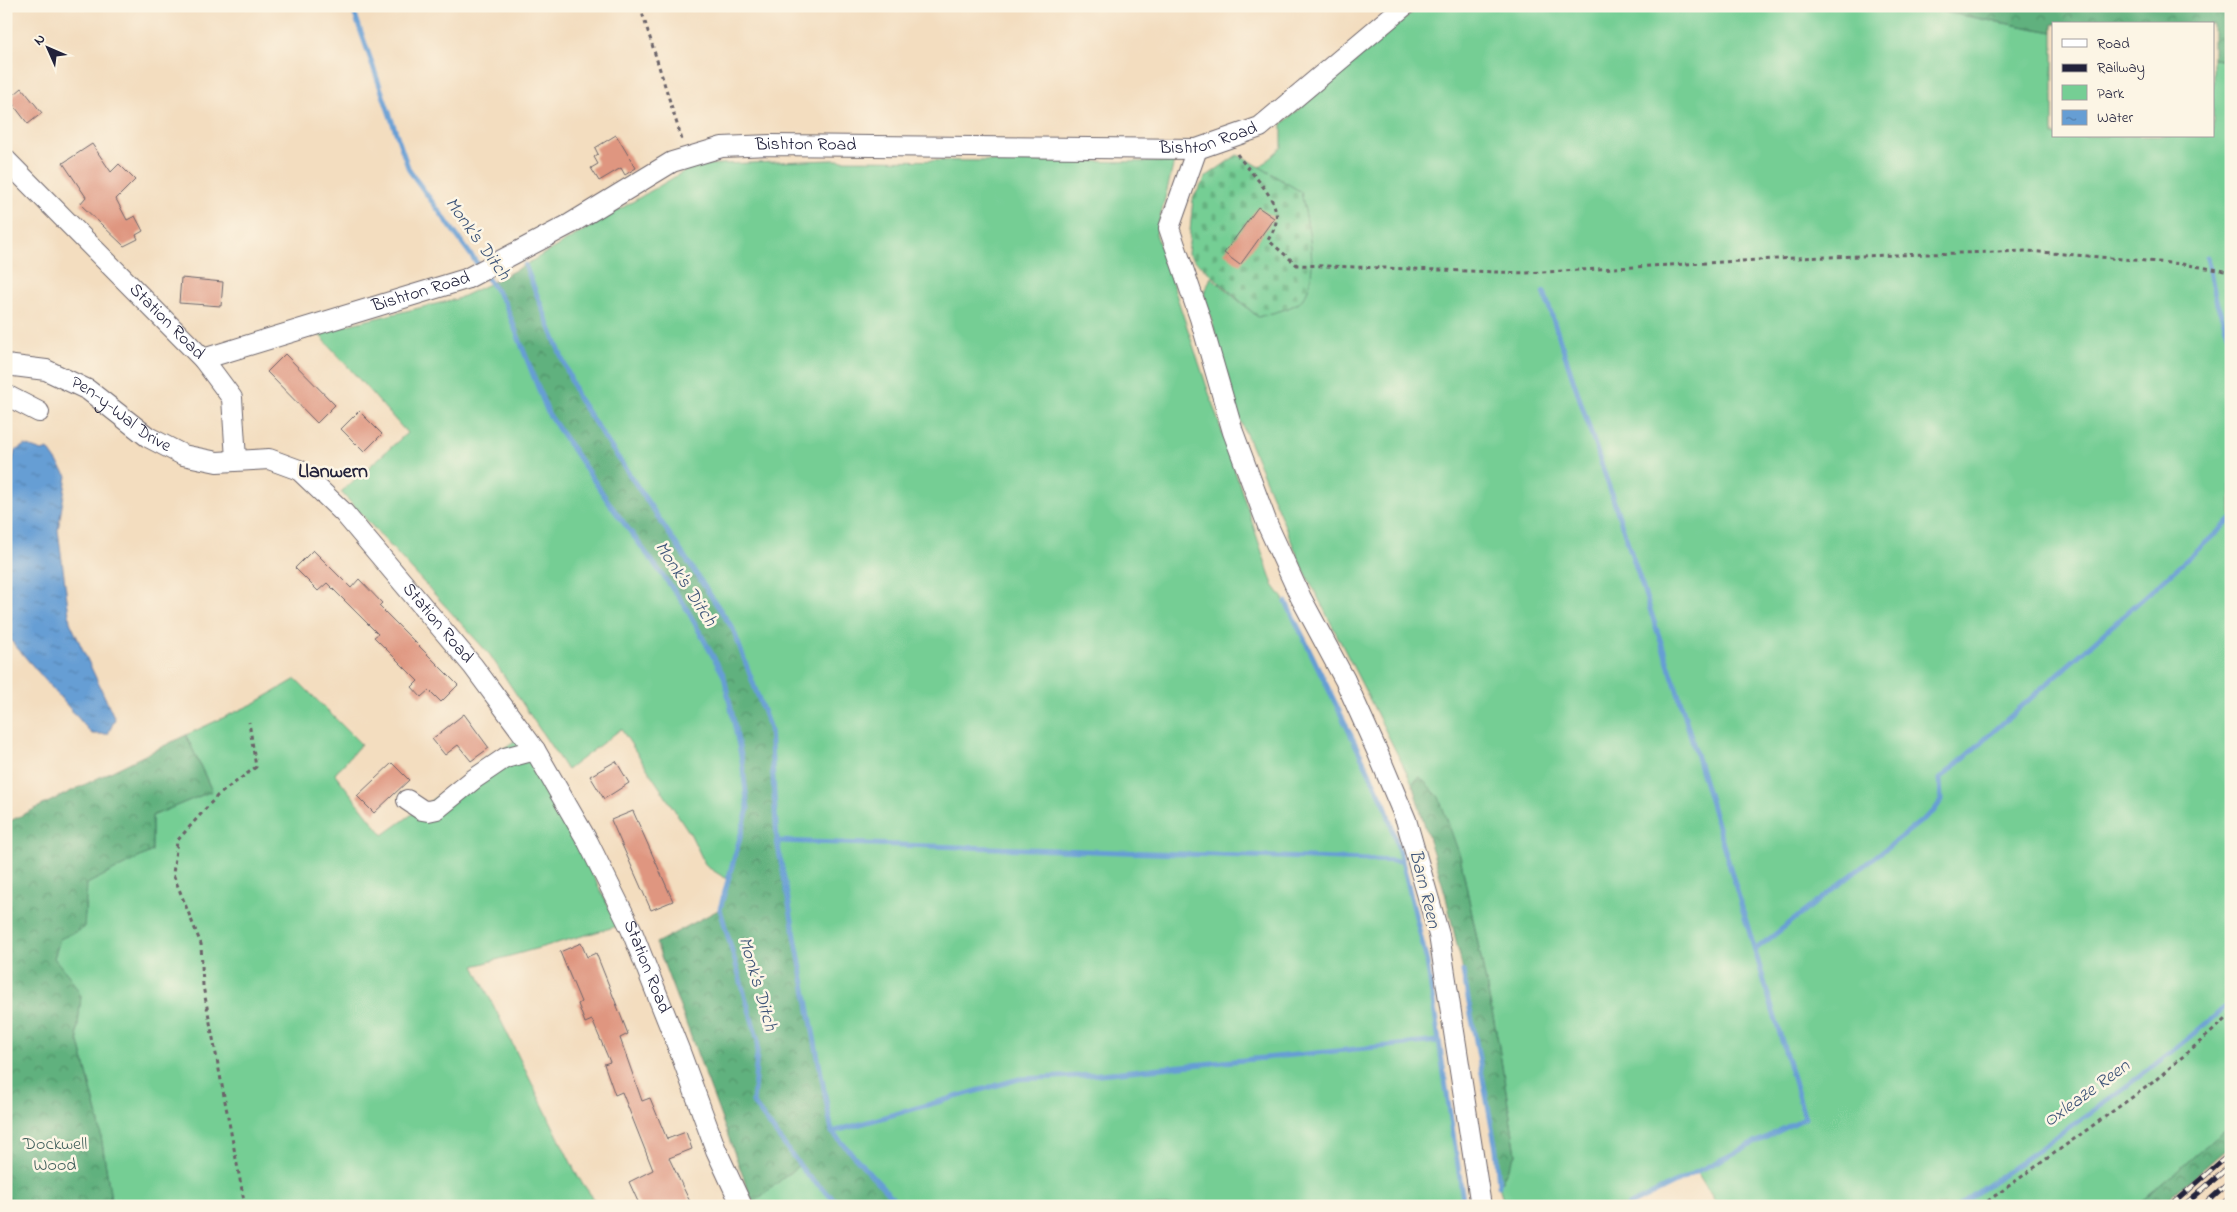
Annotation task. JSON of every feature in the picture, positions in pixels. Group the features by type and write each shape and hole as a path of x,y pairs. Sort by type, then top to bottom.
{"street":[{"name":"Bishton Road","path":"203,359 466,278 502,261 570,224 672,162 722,147 771,145 1197,149 1260,127 1404,6"},
{"path":"1197,149 1169,228 1200,318 1233,432 1268,526 1301,598 1349,689 1406,820 1439,935 1481,1206"},
{"name":"Station Road","path":"6,160 203,359 232,398 236,460 269,459 299,470 344,513 473,666 535,750 588,842 631,930 680,1052 716,1150 742,1206"},
{"name":"Pen-y-Wal Drive","path":"6,365 46,370 88,390 148,436 183,455 217,462 236,460"},
{"path":"6,395 39,412"},
{"path":"407,800 424,811 438,809 474,779 505,758 535,750"}],"path":[{"path":"640,6 687,158"},
{"path":"1236,136 1237,154 1264,188 1275,206 1277,221 1268,240 1297,265 1526,273 1794,258 2028,251 2201,267 2231,272"},
{"path":"245,1206 203,986 201,944 173,874 177,841 217,796 256,767 250,722"},
{"path":"1981,1206 2152,1084 2231,1015"}],"green space":[{"path":"1420,6 1911,6 2052,32 2052,138 2214,138 2214,59 2231,61 2231,1124 2137,1206 1718,1206 1697,1172 1628,1206 1505,1206 1499,1186 1516,1154 1498,1041 1460,856 1420,777 1412,783 1301,564 1241,422 1204,294 1211,277 1258,317 1294,305 1306,294 1312,267 1309,234 1301,192 1260,167 1282,147 1282,124"},
{"path":"1911,6 2231,6 2231,61 2214,59 2214,22 2052,22 2052,32"},
{"path":"1237,155 1301,192 1309,234 1312,267 1306,294 1294,305 1258,317 1188,254 1193,198 1207,176"},
{"path":"832,160 1174,162 1156,234 1273,585 1300,626 1368,767 1385,807 1414,904 1434,1004 1464,1206 900,1206 832,1132 777,841 770,729 733,629 578,398 525,265 695,165"},
{"path":"525,265 578,398 733,629 770,729 777,841 832,1132 900,1206 842,1206 807,1175 799,1165 753,1203 656,943 720,909 748,809 742,760 724,676 684,604 612,507 548,413 505,303 491,283"},
{"path":"491,283 505,303 548,413 612,507 684,604 724,676 742,760 748,809 728,880 706,866 691,835 621,729 567,770 490,655 341,492 407,433 317,332 457,299"},
{"path":"296,679 361,744 335,774 383,835 524,734 618,926 474,966 578,1177 599,1206 112,1206 98,1117 77,1034 81,996 54,958 60,939 85,914 86,884 152,851 152,816 212,791 186,735 255,703"},
{"name":"Dockwell Wood","path":"186,735 212,791 152,816 152,851 87,884 84,928 60,939 54,958 70,977 81,996 77,1034 98,1117 112,1206 6,1206 6,823"},
{"path":"1420,777 1439,797 1460,856 1498,1041 1516,1154 1499,1186 1496,1149 1463,971 1445,893 1412,783"},
{"path":"2231,1124 2231,1145 2160,1206 2137,1206"},
{"path":"799,1165 807,1175 842,1206 755,1206 753,1203"}],"water":[{"path":"25,445 42,451 48,449 67,476 58,530 70,622 115,719 108,734 92,734 6,635 6,489 15,451"}],"building":[{"path":"22,88 42,113 28,124 9,99"},
{"path":"616,135 636,168 625,175 621,168 599,181 591,168 598,164 594,157 598,154 595,148"},
{"path":"92,144 111,172 119,164 135,180 116,199 127,220 135,216 143,231 136,235 138,239 124,246 80,204 86,197 63,163"},
{"path":"1258,207 1274,218 1240,265 1224,253"},
{"path":"181,278 223,282 221,306 179,303"},
{"path":"285,354 335,405 317,423 267,372"},
{"path":"359,411 382,434 364,452 341,429"},
{"path":"313,550 351,588 359,579 382,603 379,606 458,685 441,702 429,690 421,697 412,687 418,681 374,637 378,634 327,583 318,591 295,568"},
{"path":"464,714 489,748 471,761 458,745 445,755 432,739"},
{"path":"616,761 629,783 604,799 590,776"},
{"path":"392,763 409,780 374,813 357,796"},
{"path":"633,811 673,901 651,910 611,820"},
{"path":"581,943 587,957 596,953 628,1034 620,1038 642,1101 650,1098 667,1139 686,1132 692,1149 669,1158 692,1206 640,1206 629,1182 653,1170 622,1092 615,1095 604,1064 610,1062 592,1020 585,1023 578,1004 581,1002 560,952"}],"waterway":[{"name":"Monk's Ditch","path":"352,6 409,170 479,266"},
{"path":"2207,257 2217,304 2231,340"},
{"path":"525,265 578,398 733,629 770,729 777,841 832,1132 900,1206"},
{"name":"Monk's Ditch","path":"485,275 505,303 548,413 612,507 684,604 724,676 742,760 748,809 720,909 758,1041 753,1103 807,1175 842,1206"},
{"path":"1544,292 1677,690 1805,1118 1628,1206"},
{"path":"1756,949 1933,812 1941,801 1940,779 2231,520"},
{"name":"Barn Reen","path":"1286,602 1385,805 1402,861 1427,962 1464,1206"},
{"path":"777,841 1402,861"},
{"path":"1463,971 1496,1149 1499,1186"},
{"name":"Oxleaze Reen","path":"1958,1206 2132,1082 2199,1030 2231,1002"},
{"path":"832,1132 1019,1079 1079,1076 1439,1041"}],"railway":[{"path":"2170,1206 2231,1153"},
{"path":"2183,1206 2231,1165"},
{"path":"2203,1206 2231,1181"},
{"path":"2220,1206 2231,1197"}],"district":[{"name":"Llanwern","path":"333,472"}]}
